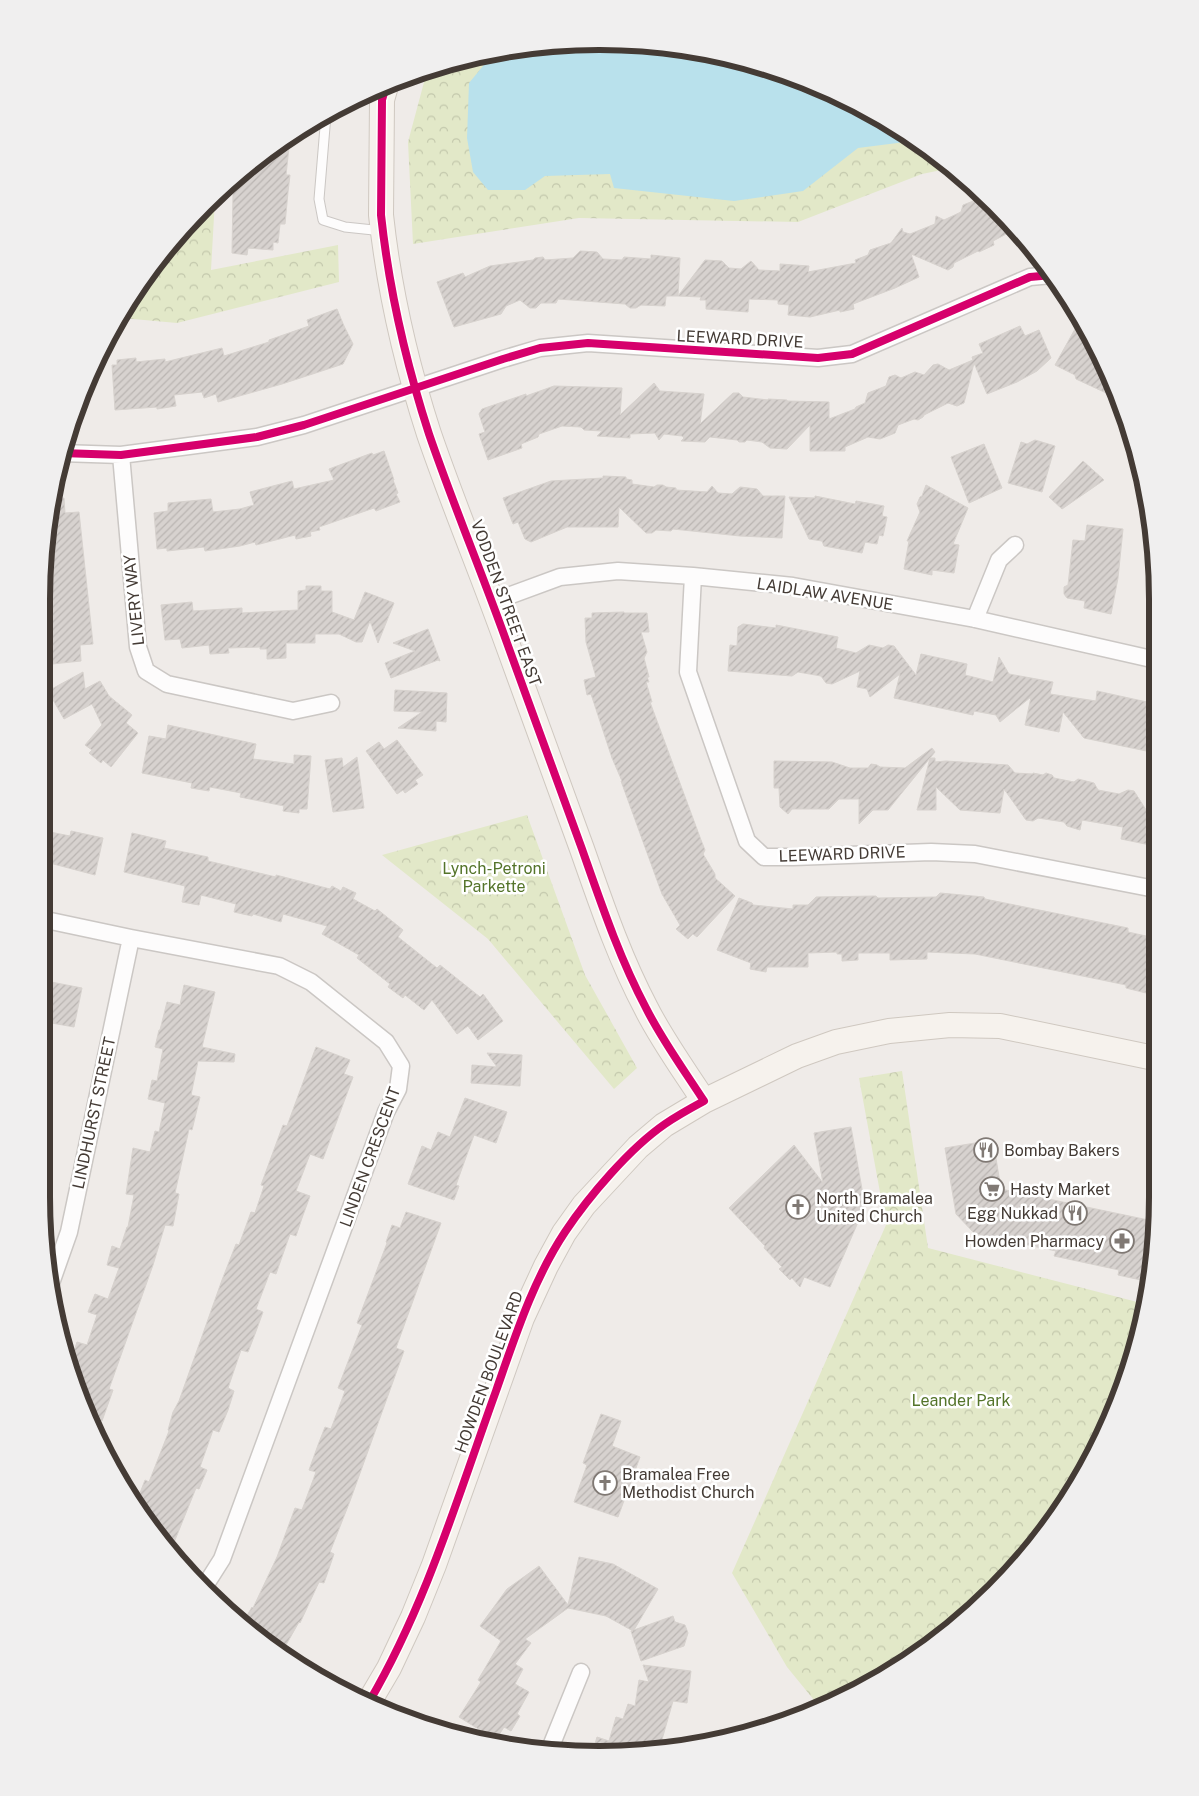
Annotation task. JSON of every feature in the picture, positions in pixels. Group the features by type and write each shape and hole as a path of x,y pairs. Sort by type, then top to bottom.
{"street":[{"name":"VODDEN STREET EAST","path":"384,94 381,215 383,231 389,276 427,426 631,978 647,1010 704,1101"},
{"name":"LEEWARD DRIVE","path":"70,453 121,455 257,437 304,425 540,348 588,343 818,358 852,354 1030,277 1043,276"},
{"name":"LIVERY WAY","path":"121,455 138,647 146,671 167,684 293,711 331,703"},
{"path":"975,619 1000,560 1015,545"},
{"name":"LAIDLAW AVENUE","path":"492,602 560,578 618,571 693,576 793,586 975,619 1149,658"},
{"name":"LEEWARD DRIVE","path":"693,576 688,672 748,841 764,857 931,852 976,854 1149,888"},
{"name":"LINDEN CRESCENT","path":"50,921 279,966 311,982 386,1042 401,1066 398,1089 383,1122 222,1559 208,1582"},
{"name":"LINDHURST STREET","path":"55,1271 69,1232 131,938"},
{"name":"HOWDEN BOULEVARD","path":"372,1696 389,1668 413,1618 434,1565 522,1318 546,1266 584,1205 638,1147 664,1125 704,1101 798,1056 836,1042 889,1031 950,1025 1000,1026 1149,1057"},
{"path":"552,1744 581,1672"}],"lane":[{"path":"325,124 319,199 323,220 345,227 383,231"}],"green space":[{"path":"564,51 635,51 707,61 742,69 810,92 874,124 905,143 942,170 922,174 798,222 579,218 413,244 408,142 425,78 492,61 528,55"},
{"path":"215,208 211,270 338,245 339,282 177,323 128,319 164,265 186,237"},
{"name":"Lynch-Petroni Parkette","path":"527,815 585,975 637,1068 614,1089 488,939 382,855"},
{"name":"Leander Park","path":"902,1071 928,1248 1138,1302 1120,1373 1092,1440 1056,1502 1013,1559 962,1610 905,1653 843,1689 815,1702 787,1667 732,1573 886,1225 859,1078"},
{"path":"917,1645 904,1653 904,1646"}],"water":[{"path":"600,50 671,55 742,69 776,79 843,107 904,142 858,148 803,191 734,201 614,188 610,174 545,176 525,190 488,190 473,172 467,138 469,83 486,62 528,55"}],"building":[{"path":"289,147 286,175 290,175 285,224 280,224 278,243 273,242 273,250 248,248 247,255 232,253 233,194 229,194"},
{"path":"976,200 1009,233 993,241 994,245 954,263 953,267 948,270 911,254 919,277 853,304 854,309 840,312 840,310 810,317 788,315 789,305 778,304 778,300 749,299 748,312 706,309 706,300 700,300 701,297 678,296 705,260 722,261 729,268 741,269 751,261 759,270 780,271 780,264 809,266 808,272 856,263 855,260 868,255 870,250 891,243 902,228 903,232 910,234 935,224 936,216 944,220 961,212 963,205"},
{"path":"580,251 597,252 603,259 622,260 624,257 651,259 651,255 680,258 678,296 666,296 665,306 641,305 636,308 630,308 625,304 558,299 556,303 541,303 536,308 530,308 520,300 506,306 501,314 454,327 437,282 463,273 465,277 490,266 533,260 535,258 543,257 545,260 573,258"},
{"path":"337,309 353,344 343,364 218,402 216,394 204,398 202,392 174,395 176,406 157,409 157,407 115,410 112,365 117,365 117,360 136,358 136,362 165,359 165,362 222,348 224,356 269,342 269,340 309,326 307,320"},
{"path":"1020,326 1025,336 1039,330 1051,358 1037,371 1017,382 987,394 974,363 964,403 957,406 948,403 918,420 914,419 898,425 895,433 880,439 868,437 845,447 845,451 810,451 810,425 787,449 770,448 762,442 747,440 739,442 737,440 710,437 705,442 681,441 684,438 682,436 664,434 659,440 655,433 630,434 630,438 597,436 602,431 562,426 539,434 538,437 521,444 522,448 488,460 479,434 485,432 479,414 482,409 554,386 622,388 620,415 654,383 660,391 704,394 700,424 733,393 739,393 743,397 768,400 829,402 829,419 865,403 868,393 886,386 889,377 895,375 901,378 915,372 924,375 933,365 938,364 949,370 973,360 972,357 983,353 979,344"},
{"path":"1075,329 1078,331 1092,356 1109,394 1076,379 1075,375 1055,365"},
{"path":"1035,440 1055,446 1042,492 1008,483 1021,442 1027,444"},
{"path":"984,444 1002,488 969,503 951,457"},
{"path":"384,451 400,502 376,511 374,508 319,527 320,530 310,532 311,536 296,539 295,535 256,545 255,542 205,551 204,547 167,551 167,548 157,549 154,513 168,511 168,503 211,499 213,512 240,509 254,505 250,492 292,481 294,489 334,480 329,469 372,453 373,455"},
{"path":"1083,461 1104,480 1062,509 1049,497"},
{"path":"603,476 626,477 626,479 632,480 632,484 654,487 663,485 676,488 676,490 707,492 712,486 718,493 732,494 740,487 757,489 763,496 785,496 782,538 673,529 671,531 656,530 652,533 646,533 619,507 618,527 567,527 531,542 525,539 518,522 513,524 503,498 551,481 603,478"},
{"path":"926,485 968,508 953,544 959,545 954,573 932,570 932,575 904,569 909,541 907,541 920,512 917,504"},
{"path":"815,496 855,504 856,501 884,506 882,516 887,517 883,536 879,535 877,544 865,542 862,553 824,546 822,541 809,539 789,497 815,498"},
{"path":"60,498 64,498 65,513 79,512 93,644 80,645 81,661 52,664 50,654 51,564"},
{"path":"1087,525 1123,529 1118,578 1111,614 1084,608 1085,601 1067,598 1064,594 1064,587 1068,585 1073,540 1085,541"},
{"path":"306,586 321,586 321,591 332,591 332,612 354,620 365,592 394,603 378,643 370,621 362,642 356,642 339,634 315,634 315,643 286,643 286,658 267,659 267,649 260,649 260,647 228,648 229,653 210,654 209,645 182,648 180,639 165,640 161,605 192,602 193,611 242,608 242,613 298,610 298,591 306,590"},
{"path":"592,613 647,613 649,632 641,632 647,652 644,658 649,677 647,677 649,682 646,682 652,702 650,702 705,850 703,854 715,874 715,878 735,896 697,937 693,934 688,939 676,929 680,925 662,894 612,758 591,694 587,695 584,680 596,677 586,642 585,618 592,618"},
{"path":"743,624 776,628 776,625 838,637 836,648 856,653 869,645 883,648 888,645 894,646 916,675 921,654 967,664 965,675 993,682 999,657 1009,674 1053,682 1050,694 1096,701 1097,691 1149,702 1149,752 1084,738 1063,712 1059,732 1025,725 1031,697 1000,722 996,715 974,711 973,715 894,698 900,674 870,697 867,689 857,687 860,671 832,684 826,683 821,676 798,672 792,676 728,671 730,645 737,646 738,627"},
{"path":"428,629 440,661 438,660 391,678 385,663 415,651 393,643"},
{"path":"83,672 85,689 100,681 109,696 132,715 126,723 138,733 111,767 103,760 101,763 89,753 92,750 85,745 102,725 92,704 64,719 50,694 50,690"},
{"path":"395,690 447,693 446,722 436,721 436,731 398,728 422,712 394,711"},
{"path":"168,725 256,744 253,759 294,764 294,755 311,756 307,809 299,809 299,813 283,811 284,806 240,797 241,793 210,787 209,791 191,788 192,783 142,773 149,736 166,739"},
{"path":"397,740 423,775 415,780 418,784 405,793 403,790 397,794 366,751 379,742 384,749"},
{"path":"932,748 935,752 888,810 873,810 859,824 859,799 839,799 829,809 792,809 788,814 780,807 779,788 774,788 774,761 832,762 850,768 868,768 871,764 880,767 905,768"},
{"path":"357,757 364,808 333,812 325,760 342,758 343,767"},
{"path":"930,758 935,758 935,762 1008,765 1015,773 1043,775 1046,773 1054,778 1074,782 1078,779 1094,783 1098,790 1119,794 1128,790 1134,791 1149,815 1149,845 1121,839 1123,827 1082,820 1080,830 1067,826 1064,822 1038,818 1033,821 1026,820 1004,789 1000,813 960,810 936,787 936,810 917,810"},
{"path":"71,831 103,838 95,875 50,863 50,832 70,836"},
{"path":"132,833 166,841 164,848 208,857 208,861 276,877 276,875 330,889 332,886 341,891 343,887 356,893 353,899 375,911 377,909 403,930 398,937 437,968 440,965 480,997 483,994 503,1021 478,1040 468,1026 457,1034 432,1000 424,1010 405,995 403,998 388,987 390,984 357,958 359,955 322,934 327,926 283,914 281,922 253,914 252,916 234,912 236,904 201,895 199,905 182,902 185,886 124,872"},
{"path":"940,893 984,897 985,899 1128,928 1128,932 1149,937 1149,994 1126,988 1126,985 975,954 927,952 927,959 890,960 890,953 858,953 858,960 842,961 842,954 837,954 837,952 808,953 808,967 767,967 766,972 750,969 751,963 717,950 739,898 753,905 793,909 793,905 808,905 816,897 936,897"},
{"path":"50,982 82,988 74,1027 50,1023"},
{"path":"184,985 215,992 202,1047 235,1054 234,1062 198,1061 191,1095 200,1097 192,1130 189,1129 175,1193 179,1194 173,1226 165,1225 153,1265 109,1389 113,1390 102,1421 98,1419 92,1407 73,1353 77,1342 87,1345 97,1315 88,1312 95,1294 108,1299 119,1268 107,1265 112,1246 120,1249 128,1227 134,1195 126,1194 133,1148 150,1152 155,1131 159,1132 165,1103 148,1099 152,1080 157,1081 163,1049 155,1047 167,1002 180,1005"},
{"path":"316,1047 350,1060 344,1074 353,1077 323,1159 310,1154 296,1191 310,1196 296,1236 290,1234 276,1274 270,1272 256,1309 263,1312 248,1352 241,1350 228,1388 234,1391 228,1410 219,1432 213,1430 200,1467 207,1470 199,1489 196,1488 174,1543 139,1496 145,1480 149,1482 222,1280 236,1244 239,1245 251,1212 255,1213 264,1186 261,1185 283,1125 287,1126"},
{"path":"487,1053 522,1055 520,1086 471,1083 472,1065 497,1067"},
{"path":"465,1098 507,1112 496,1143 474,1135 456,1185 459,1186 454,1200 408,1184 422,1146 431,1150 438,1132 450,1137"},
{"name":"North Bramalea United Church","path":"851,1127 865,1206 830,1287 804,1277 800,1287 792,1278 790,1280 779,1269 782,1267 764,1248 765,1246 729,1208 794,1145 823,1183 814,1133"},
{"path":"993,1140 1001,1189 1148,1220 1142,1280 1118,1275 1119,1270 1054,1256 1056,1251 975,1234 956,1214 945,1148"},
{"path":"406,1212 441,1223 396,1348 404,1351 330,1552 334,1554 324,1583 319,1582 300,1623 285,1647 246,1617 253,1608 277,1557 295,1508 302,1510 316,1472 309,1470 318,1445 325,1427 331,1429 345,1391 338,1388 362,1325 357,1323 392,1225 400,1228"},
{"name":"Bramalea Free Methodist Church","path":"601,1414 621,1421 612,1446 640,1457 618,1517 574,1502 587,1465 583,1463"},
{"path":"579,1557 613,1564 658,1589 634,1630 673,1616 675,1622 685,1625 688,1633 684,1646 641,1661 631,1631 633,1631 606,1616 568,1608 525,1639 531,1643 515,1664 523,1669 515,1684 529,1692 517,1714 520,1716 511,1731 504,1727 498,1736 486,1734 459,1717 481,1682 478,1680 501,1641 480,1626 507,1589 539,1566 568,1605"},
{"path":"643,1665 691,1671 687,1703 673,1701 661,1742 594,1746 597,1737 609,1741 616,1717 623,1719 628,1704 635,1706 639,1680 649,1682"}],"cycle path":[{"path":"372,1696 408,1627 440,1550 518,1330 534,1289 554,1250 586,1203 624,1159 665,1124 704,1101 652,1020 619,950 429,434 399,326 384,243 381,215 384,94"},
{"path":"70,453 121,455 257,437 304,425 540,348 588,343 818,358 852,354 1030,277 1043,276"}],"place":[{"name":"Bombay Bakers","path":"986,1150"},
{"name":"Hasty Market","path":"992,1189"},
{"name":"North Bramalea United Church","path":"798,1207"},
{"name":"Egg Nukkad","path":"1075,1213"},
{"name":"Howden Pharmacy","path":"1122,1241"},
{"name":"Bramalea Free Methodist Church","path":"605,1483"}]}
